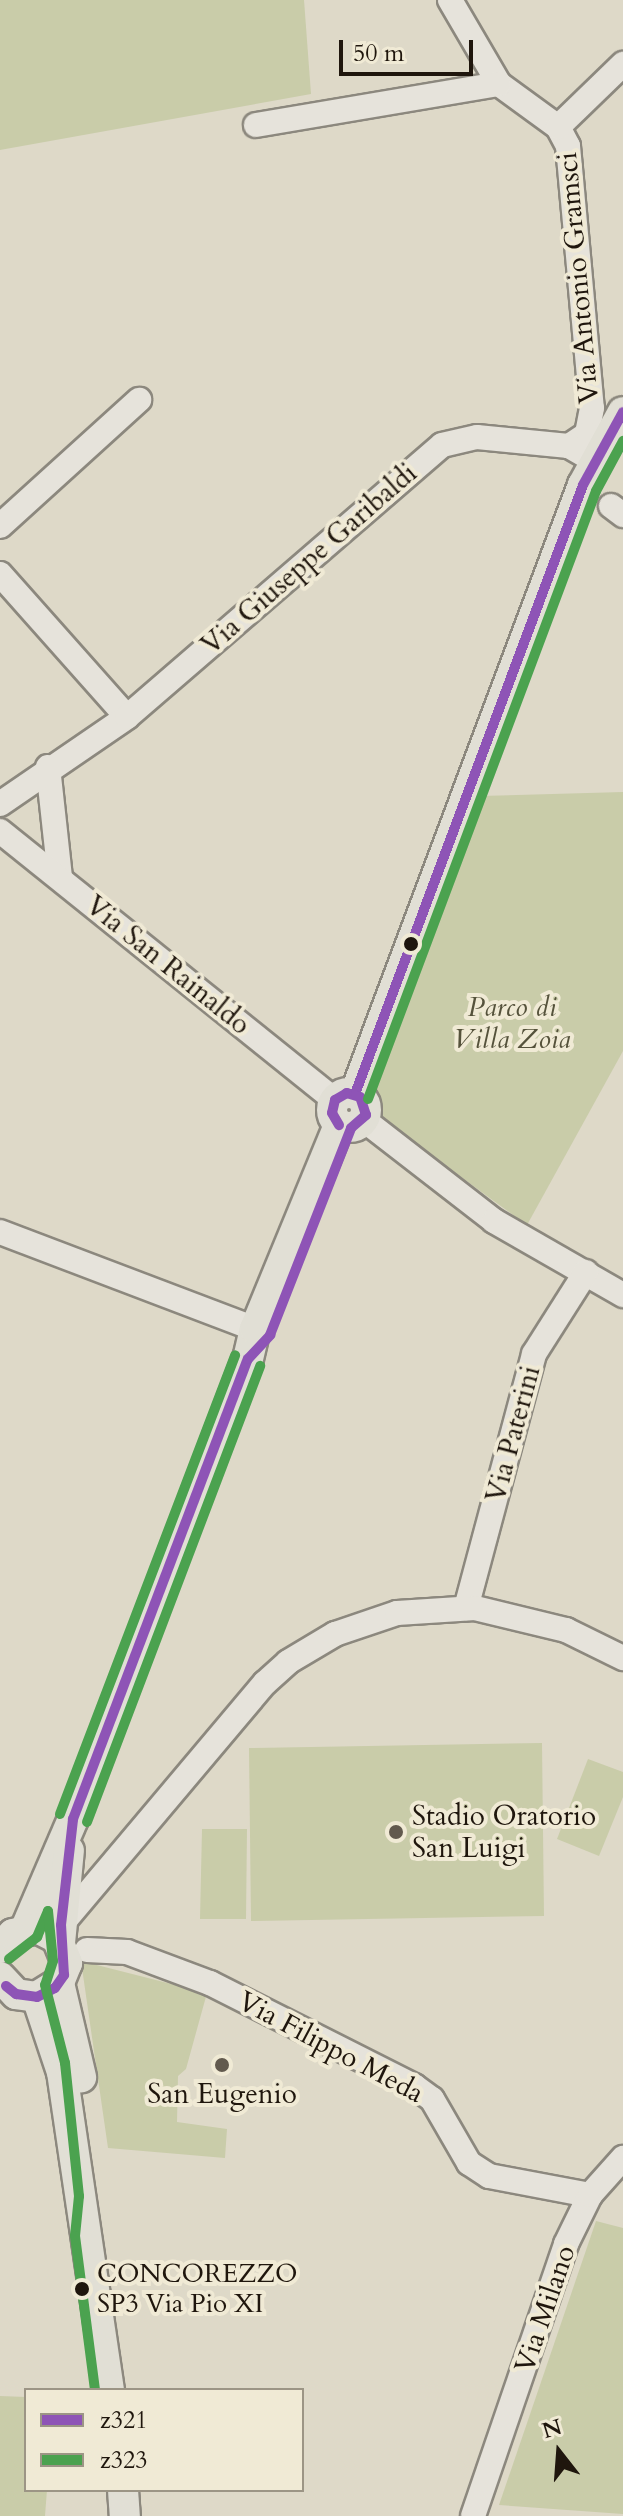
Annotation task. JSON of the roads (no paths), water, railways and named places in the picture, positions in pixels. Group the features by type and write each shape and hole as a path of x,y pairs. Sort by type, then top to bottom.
{"main road":[{"path":"248,1359 270,1335 582,453 623,412"},
{"path":"26,1928 73,1819 248,1359 255,1329 349,1113"},
{"path":"73,1819 67,1963 48,1990 62,2072 77,2199 89,2234 109,2388"},
{"path":"0,1948 7,1937 26,1928 69,1940"},
{"path":"2,1983 16,1994 48,1990"}],"street":[{"path":"256,125 499,84 450,0"},
{"path":"558,127 623,64"},
{"name":"Via Antonio Gramsci","path":"499,84 558,127 568,146 591,389 590,428 582,453"},
{"path":"0,526 139,400"},
{"name":"Via Giuseppe Garibaldi","path":"0,804 48,767 127,717 442,445 477,437 582,453"},
{"path":"0,574 127,717"},
{"path":"48,767 60,878"},
{"name":"Via San Rainaldo","path":"0,831 349,1113 494,1221 623,1295"},
{"path":"0,1232 255,1329"},
{"name":"Via Paterini","path":"466,1608 534,1354 586,1272"},
{"path":"69,1940 288,1662 335,1634 397,1613 466,1608 566,1630 623,1658"},
{"name":"Via Filippo Meda","path":"69,1940 127,1952 210,1983 414,2086 432,2099 469,2163 489,2176 590,2195"},
{"name":"Via Milano","path":"473,2516 566,2244 590,2195 623,2158"}],"place":[{"name":"Stadio Oratorio San Luigi","path":"396,1832"},
{"name":"San Eugenio","path":"222,2065"},
{"name":"CONCOREZZO SP3 Via Pio XI","path":"82,2289"}],"park label":[{"name":"Parco di Villa Zoia","path":"512,1023"}]}
